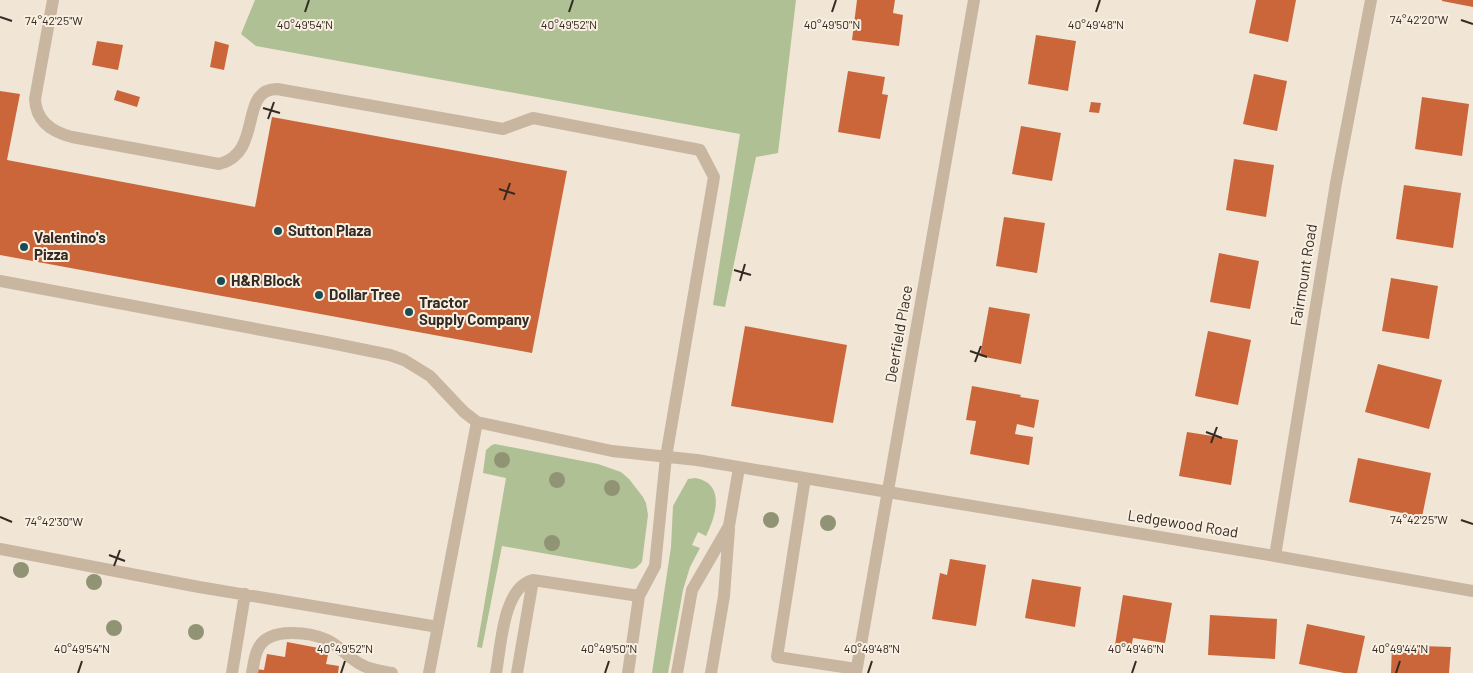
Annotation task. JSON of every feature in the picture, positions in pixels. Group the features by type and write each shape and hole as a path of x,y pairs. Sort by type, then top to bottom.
{"street":[{"path":"53,0 35,105 40,116 49,127 62,135 219,164 226,162 240,152 249,131 252,112 258,98 267,91 278,89 503,128 533,118 700,150 714,177 666,457 655,566 639,596 628,673"},
{"name":"Deerfield Place","path":"856,671 974,0"},
{"name":"Fairmount Road","path":"1274,556 1336,183 1371,0"},
{"path":"0,282 390,355 404,360 430,376 476,422 430,673"},
{"name":"Ledgewood Road","path":"476,422 612,450 697,460 1473,591"},
{"path":"711,673 724,596 729,526 739,468"},
{"path":"805,478 777,657 856,671"},
{"path":"677,673 692,590 729,526"},
{"path":"0,549 438,628"},
{"path":"496,673 507,610 511,598 524,582 533,580 639,596"},
{"path":"517,673 533,580"},
{"path":"232,673 245,594"},
{"path":"252,673 259,646 264,640 282,633 327,640 362,665 392,673"}],"green space":[{"path":"255,0 796,0 778,153 756,157 725,307 713,305 740,134 256,46 241,34"},
{"path":"495,444 598,464 621,472 643,497 648,515 642,562 632,569 502,546 482,648 477,647 506,478 483,473 486,450"},
{"path":"695,478 705,481 711,486 715,493 715,510 706,536 698,532 692,545 700,548 690,567 683,590 668,673 652,673 671,547 673,506 688,479"}],"building":[{"path":"857,0 895,0 893,13 903,15 899,46 852,40"},
{"path":"1256,0 1296,0 1288,42 1249,33"},
{"path":"1473,0 1473,7 1442,1"},
{"path":"1036,35 1076,41 1068,91 1028,84"},
{"path":"97,41 123,45 118,70 92,65"},
{"path":"215,41 229,45 224,70 210,67"},
{"path":"848,71 885,77 882,94 888,95 880,139 838,132"},
{"path":"1254,74 1287,81 1277,131 1243,124"},
{"path":"117,90 140,97 137,107 114,100"},
{"name":"Sutton Plaza","path":"0,91 20,94 7,160 255,207 272,117 567,171 532,353 0,255"},
{"path":"1422,97 1469,104 1462,156 1415,149"},
{"path":"1091,102 1101,103 1099,113 1089,112"},
{"path":"1021,126 1061,133 1052,181 1012,174"},
{"path":"1234,159 1274,165 1266,217 1226,210"},
{"path":"1404,185 1461,193 1453,248 1396,239"},
{"path":"1004,217 1045,223 1037,273 996,266"},
{"path":"1219,253 1259,261 1250,309 1210,302"},
{"path":"1391,278 1438,286 1429,339 1382,331"},
{"path":"989,307 1030,314 1021,364 980,356"},
{"path":"745,326 847,345 833,423 731,406"},
{"path":"1208,331 1251,340 1238,405 1195,396"},
{"path":"1378,364 1442,380 1429,429 1365,412"},
{"path":"972,386 1039,400 1034,428 1017,424 1015,434 1033,437 1029,465 970,454 976,421 966,420"},
{"path":"1187,432 1238,440 1231,485 1179,476"},
{"path":"1358,458 1431,473 1422,517 1349,502"},
{"path":"950,559 986,565 976,626 932,619 940,573 947,575"},
{"path":"1032,579 1081,587 1075,627 1025,618"},
{"path":"1123,595 1172,603 1165,643 1133,638 1131,648 1115,645"},
{"path":"1210,615 1277,619 1275,659 1208,655"},
{"path":"1307,624 1365,636 1357,673 1344,673 1299,664"},
{"path":"287,642 329,650 326,664 339,666 338,673 255,673 255,669 264,670 267,654 285,657"},
{"path":"1392,645 1451,647 1449,673 1391,673"}],"place":[{"name":"Sutton Plaza","path":"278,231"},
{"name":"Valentino's Pizza","path":"24,247"},
{"name":"H&R Block","path":"221,281"},
{"name":"Dollar Tree","path":"319,295"},
{"name":"Tractor Supply Company","path":"409,312"}]}
